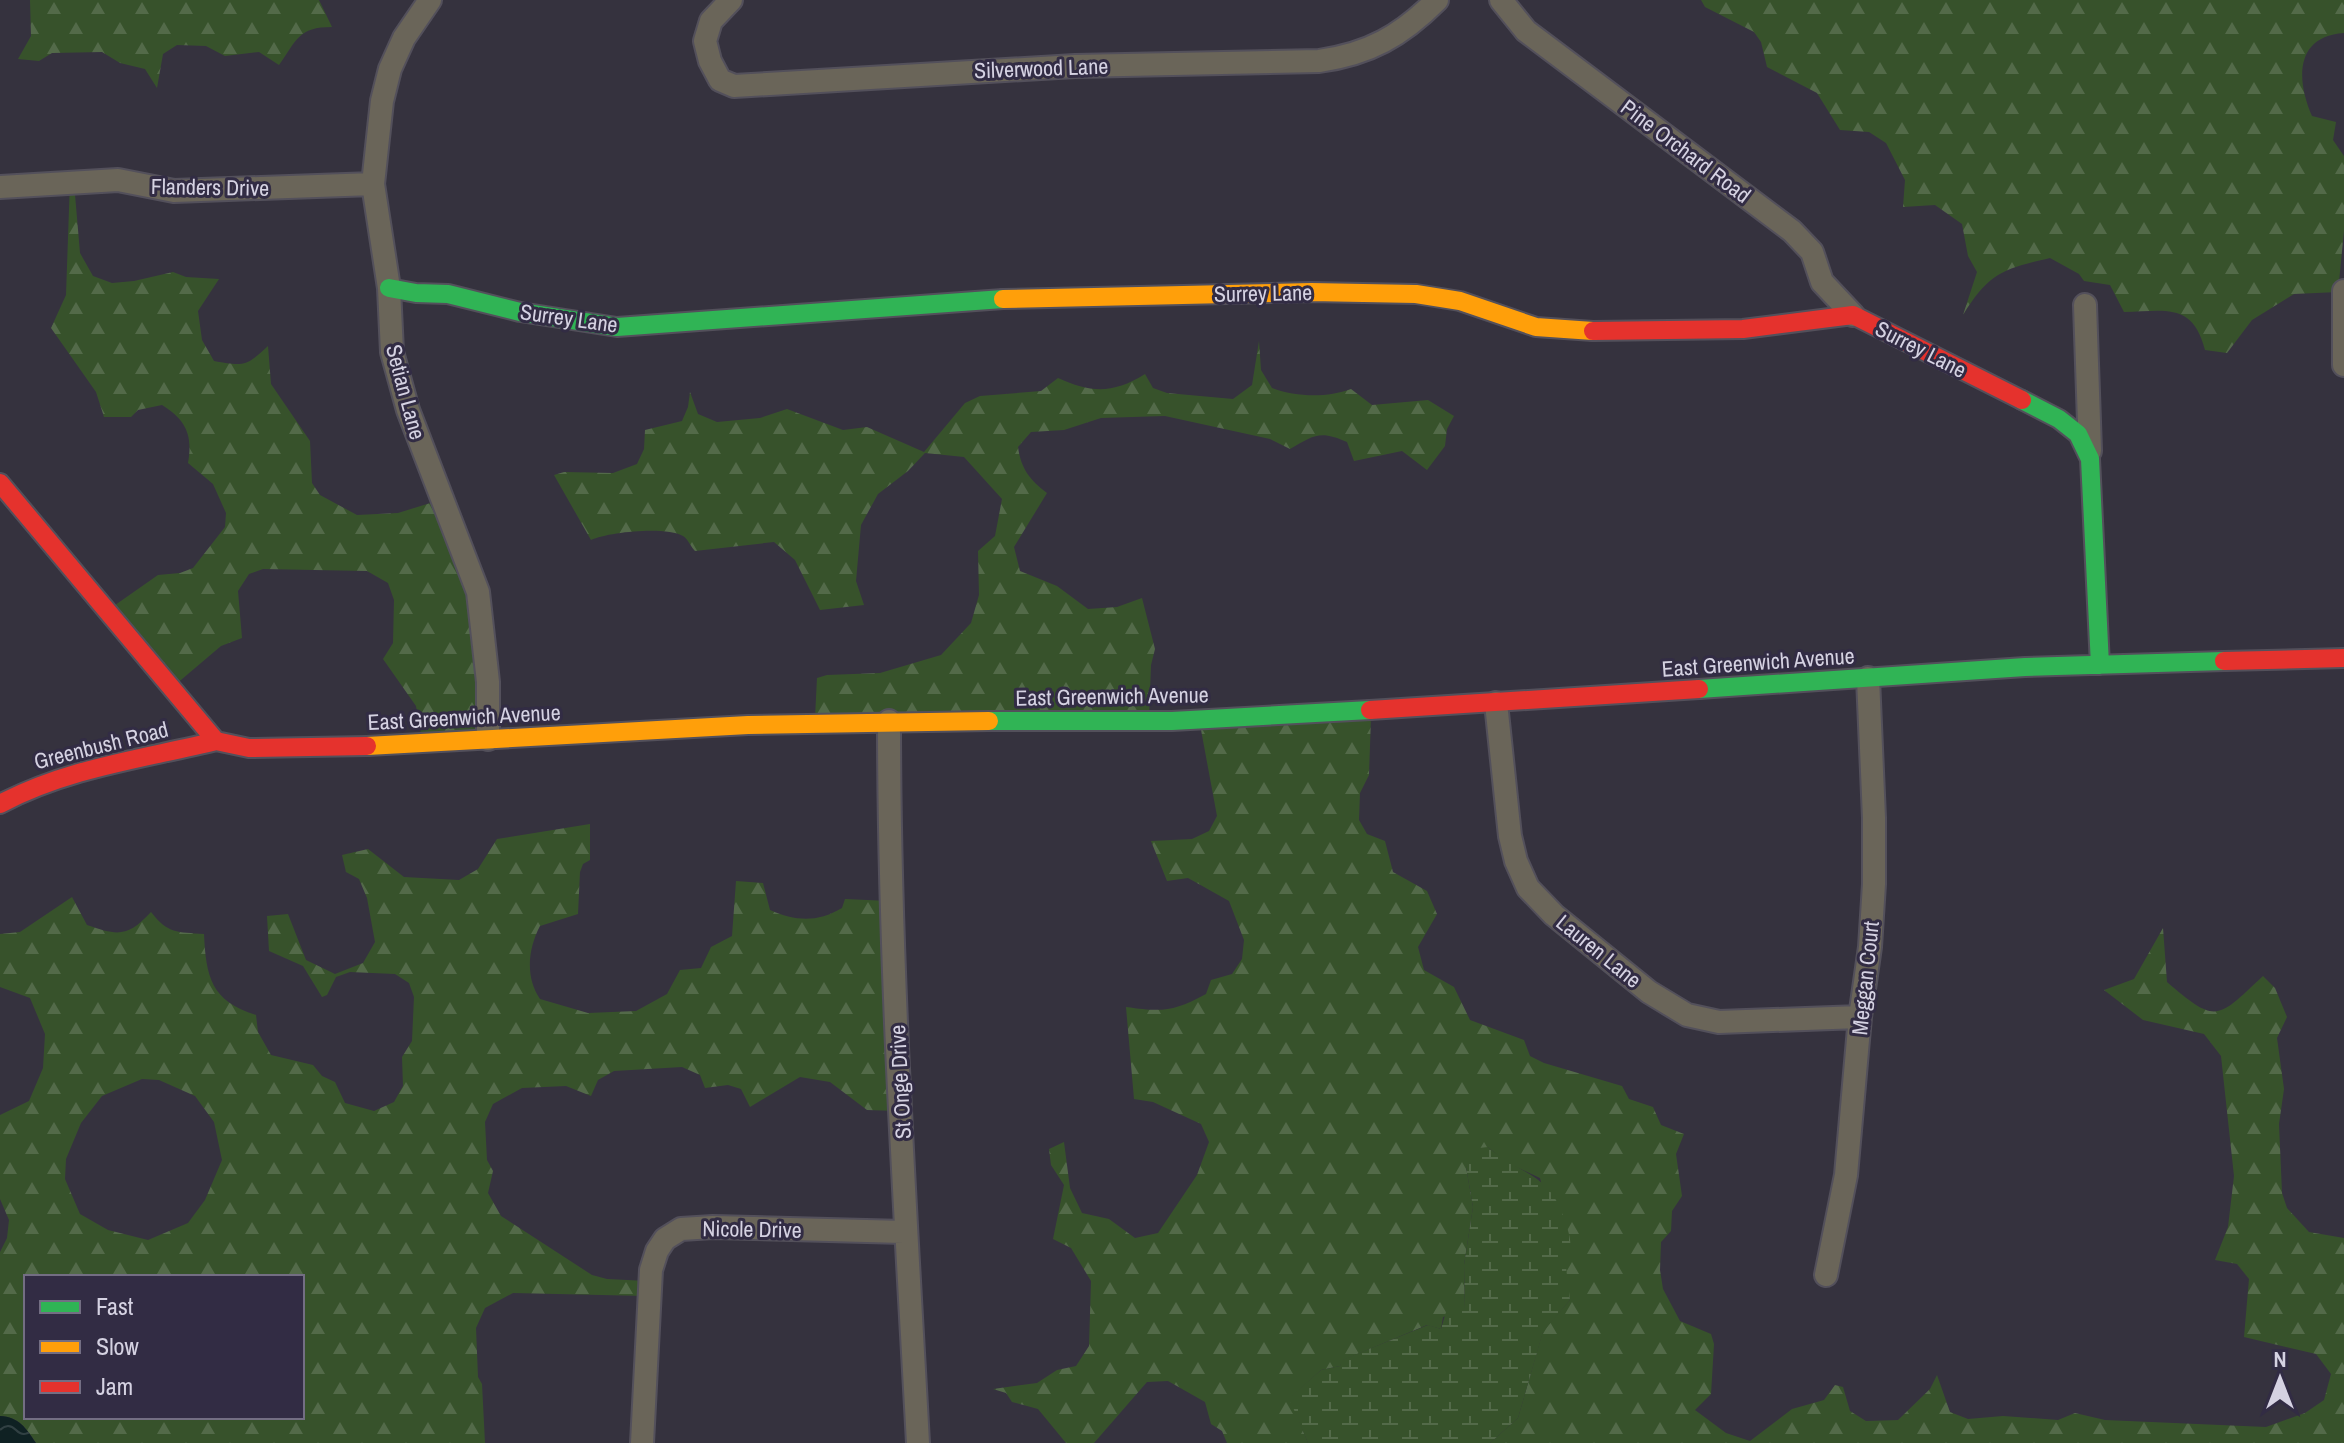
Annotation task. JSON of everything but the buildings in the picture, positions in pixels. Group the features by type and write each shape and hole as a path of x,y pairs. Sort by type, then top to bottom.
{"street":[{"name":"Setian Lane","path":"430,0 404,38 390,69 379,116 373,184 389,288 392,352 408,410 478,592 488,682 488,739"},
{"name":"Silverwood Lane","path":"731,0 711,21 705,41 710,61 720,80 734,86 1075,66 1319,61 1349,57 1379,45 1415,21 1437,0"},
{"name":"Pine Orchard Road","path":"1501,0 1526,31 1792,231 1812,252 1822,282 1853,315"},
{"name":"Flanders Drive","path":"0,187 118,180 174,191 373,184"},
{"name":"Surrey Lane","path":"389,288 448,294 520,312 617,327 1027,297 1311,292 1416,294 1460,301 1536,327 1570,331 1743,329 1853,315 2059,419 2078,434 2090,459"},
{"path":"2344,291 2344,365"},
{"path":"2085,305 2100,665"},
{"path":"0,483 216,741"},
{"name":"East Greenwich Avenue","path":"216,741 249,748 275,748 406,745 748,725 889,721 1172,721 1496,703 1974,670 2344,658"},
{"name":"Meggan Court","path":"1826,1275 1846,1175 1860,1017 1870,947 1874,884 1868,678"},
{"name":"Lauren Lane","path":"1496,703 1510,836 1516,861 1528,888 1554,915 1649,992 1687,1015 1719,1022 1860,1017"},
{"name":"St Onge Drive","path":"889,721 889,870 903,1144 904,1232 918,1443"},
{"name":"Greenbush Road","path":"0,804 21,791 50,780 216,741"},
{"name":"Nicole Drive","path":"642,1443 651,1270 665,1239 681,1229 713,1227 904,1232"}],"green space":[{"path":"30,0 319,0 332,27 305,32 279,65 259,52 225,56 206,46 177,45 163,54 157,88 145,69 120,63 102,52 52,53 39,61 18,59 31,36"},
{"path":"1701,0 2344,0 2344,33 2316,42 2308,51 2302,75 2312,116 2336,122 2333,140 2344,156 2344,231 2338,292 2294,294 2252,320 2227,353 2205,350 2193,324 2175,313 2124,312 2110,285 2084,281 2079,274 2050,258 1999,275 1981,290 1963,315 1977,272 1968,256 1962,224 1935,205 1903,207 1905,180 1886,143 1869,132 1840,130 1817,93 1767,67 1761,42 1754,32 1705,7"},
{"path":"70,181 74,183 80,253 93,276 112,283 173,272 186,277 219,279 198,311 202,340 214,361 232,364 249,361 268,346 271,384 310,441 312,483 320,495 357,515 398,513 440,500 476,587 488,732 422,740 416,706 383,659 393,643 394,600 388,583 367,571 263,569 249,574 238,591 242,638 221,646 175,685 108,610 158,575 193,568 225,527 226,513 213,484 188,463 188,436 177,416 162,405 138,410 131,417 104,417 96,392 51,328 66,295"},
{"path":"1259,341 1261,370 1272,388 1312,395 1351,389 1372,405 1428,400 1454,416 1447,429 1445,446 1427,470 1402,451 1354,461 1347,442 1330,436 1311,437 1290,449 1270,439 1165,416 1101,418 1064,430 1031,432 1018,447 1019,455 1027,473 1047,493 1014,547 1020,571 1057,586 1088,609 1117,607 1142,598 1155,649 1151,665 1149,719 815,718 817,678 880,673 941,655 971,623 979,595 978,551 995,536 1002,499 964,457 925,453 878,494 861,525 856,581 864,605 820,610 795,560 774,542 695,551 683,536 664,531 623,533 591,540 554,475 564,472 613,473 637,464 644,449 645,430 682,421 690,392 698,414 717,422 760,418 787,409 843,430 867,427 924,452 965,403 980,396 1041,391 1058,378 1081,387 1102,389 1123,385 1145,374 1153,388 1167,393 1233,399 1252,385"},
{"path":"1371,717 1369,775 1360,793 1359,820 1367,834 1385,841 1393,872 1427,891 1437,914 1418,947 1424,970 1454,987 1470,1020 1524,1040 1530,1056 1544,1063 1622,1086 1629,1099 1653,1107 1661,1125 1684,1134 1676,1154 1682,1196 1672,1211 1671,1231 1661,1242 1660,1270 1663,1289 1680,1321 1711,1334 1714,1344 1711,1394 1695,1410 1726,1433 1750,1441 1792,1409 1824,1400 1835,1385 1843,1387 1850,1411 1866,1421 1898,1420 1930,1389 1937,1375 1950,1412 1968,1419 2003,1416 2058,1420 2075,1413 2105,1420 2266,1427 2305,1413 2324,1400 2331,1374 2316,1354 2244,1337 2249,1279 2237,1264 2215,1260 2228,1227 2234,1176 2221,1056 2204,1034 2143,1020 2104,990 2134,979 2163,928 2167,982 2184,996 2207,1010 2216,1011 2236,1001 2263,976 2275,988 2287,1017 2277,1038 2284,1089 2279,1124 2282,1193 2287,1208 2309,1232 2344,1238 2344,1443 1490,1443 1518,1418 1543,1331 1570,1300 1540,1178 1506,1162 1488,1147 1466,1167 1473,1207 1464,1265 1465,1310 1443,1317 1441,1329 1427,1325 1343,1360 1340,1366 1321,1370 1290,1398 1308,1443 1227,1443 1222,1431 1211,1424 1205,1402 1168,1381 1147,1382 1094,1443 1066,1443 1038,1409 1012,1402 1006,1393 993,1389 1037,1383 1057,1370 1076,1366 1089,1346 1091,1281 1071,1248 1053,1239 1064,1185 1051,1165 1049,1149 1064,1142 1070,1188 1082,1213 1109,1219 1135,1238 1158,1233 1197,1175 1209,1142 1201,1124 1153,1102 1134,1099 1126,1007 1158,1010 1185,1004 1206,994 1211,980 1232,974 1242,959 1244,940 1229,901 1188,878 1167,881 1151,841 1192,839 1209,831 1217,816 1199,719"},
{"path":"590,824 590,860 583,864 580,872 578,914 540,926 530,963 532,982 540,999 588,1013 636,1011 667,994 680,970 701,968 711,947 732,936 736,881 763,883 770,910 797,918 815,918 833,913 842,908 845,899 889,901 899,1111 867,1110 830,1082 800,1077 750,1107 741,1089 728,1085 705,1088 700,1075 682,1067 614,1071 598,1080 591,1096 566,1086 522,1088 493,1104 485,1122 487,1160 493,1171 488,1193 501,1216 592,1275 647,1281 646,1296 513,1293 485,1308 476,1328 485,1443 36,1443 17,1421 0,1416 0,1252 7,1238 9,1220 0,1199 0,1115 29,1101 43,1068 45,1034 30,998 0,987 0,934 20,932 72,897 87,925 98,929 115,932 129,930 151,912 174,930 204,934 209,975 214,985 229,1002 256,1015 258,1032 271,1055 313,1065 322,1076 335,1082 345,1103 374,1111 394,1102 403,1086 402,1057 412,1041 414,997 409,983 395,974 350,972 336,977 327,995 322,997 303,966 269,951 267,916 288,914 306,960 335,974 363,963 375,942 367,898 359,879 346,872 342,855 368,849 404,877 459,880 478,869 497,839","holes":["142,1079 159,1080 195,1096 214,1122 222,1160 205,1200 188,1223 148,1240 108,1230 80,1214 65,1179 66,1159 81,1123 102,1096"]},
{"path":"1488,1147 1533,1176 1551,1192 1570,1242 1570,1256 1565,1259 1570,1300 1543,1332 1518,1418 1490,1443 1308,1443 1289,1398 1321,1370 1340,1366 1342,1360 1428,1325 1441,1329 1446,1312 1465,1309 1464,1265 1473,1207 1466,1167 1479,1148"}],"water":[{"path":"0,1416 17,1421 36,1443 0,1443"}],"traffic: fast":[{"path":"389,288 448,294 520,312 617,327 1003,299"},
{"path":"2022,400 2059,419 2078,434 2090,459 2100,665"},
{"path":"1699,689 2025,667 2224,661"},
{"path":"989,721 1172,721 1370,710"}],"traffic: slow":[{"path":"1003,299 1311,292 1416,294 1460,301 1536,327 1593,331"},
{"path":"367,746 748,725 989,721"}],"traffic: jam":[{"path":"1593,331 1743,329 1853,315 2022,400"},
{"path":"0,483 216,741 249,748 367,746"},
{"path":"2224,661 2344,658"},
{"path":"1370,710 1699,689"},
{"path":"0,804 79,773 216,741"}]}
